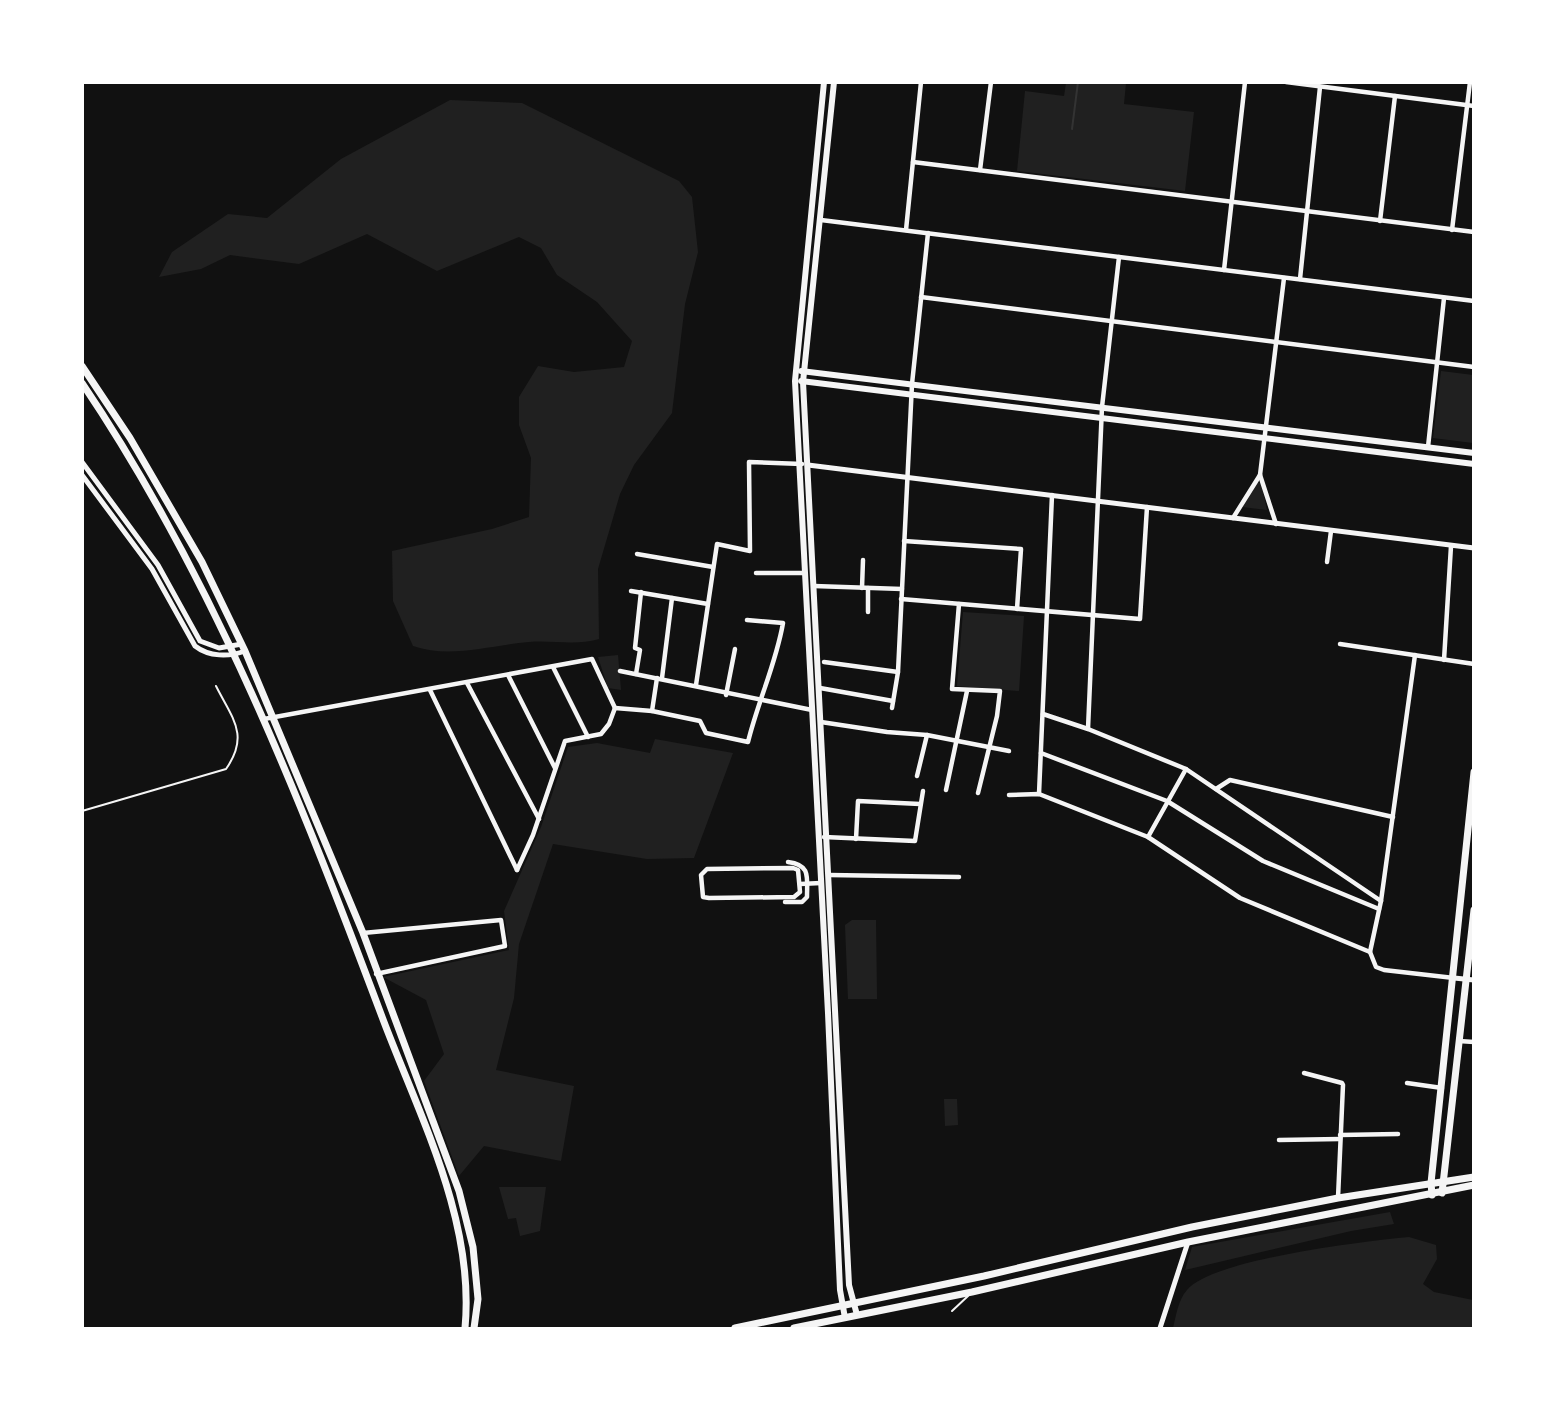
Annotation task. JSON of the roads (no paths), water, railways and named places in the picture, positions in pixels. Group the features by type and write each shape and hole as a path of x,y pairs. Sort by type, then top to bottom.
{"main road":[{"path":"824,82 795,381 841,1305 845,1318"},
{"path":"834,82 803,382 849,1285 857,1315"},
{"path":"804,285 813,286"},
{"path":"82,366 118,419 202,562 243,648 450,1195 465,1265 465,1329"},
{"path":"795,370 1473,453"},
{"path":"795,381 1473,464"},
{"path":"82,383 133,460 268,717 363,933 376,974 459,1191 473,1247 478,1299 474,1329"},
{"path":"110,424 118,419"},
{"path":"1432,1195 1431,1183 1454,978 1473,772"},
{"path":"1442,1193 1459,1041 1470,980 1473,910"},
{"path":"735,1329 984,1276 1191,1227 1338,1198 1473,1177"},
{"path":"794,1329 972,1292 1188,1242 1473,1185"}],"street":[{"path":"906,230 921,82"},
{"path":"980,170 990,82"},
{"path":"1224,270 1245,82"},
{"path":"1286,82 1471,106"},
{"path":"1452,230 1471,106 1470,82"},
{"path":"1300,279 1320,87"},
{"path":"1380,221 1395,96"},
{"path":"913,162 1473,232"},
{"path":"821,220 1473,301"},
{"path":"892,708 898,672 912,384 928,233"},
{"path":"1088,729 1102,407 1119,257"},
{"path":"1276,524 1260,475 1284,278"},
{"path":"921,297 1473,367"},
{"path":"1428,447 1444,298"},
{"path":"82,462 158,565 200,641 209,646 234,651"},
{"path":"696,685 717,544 750,551 748,462 800,464 1473,548"},
{"path":"82,475 152,569 195,646 208,653 243,648"},
{"path":"1233,518 1260,475"},
{"path":"1039,794 1052,495"},
{"path":"902,599 1140,619 1147,507"},
{"path":"1327,562 1331,531"},
{"path":"904,541 1021,549 1017,609"},
{"path":"1444,660 1452,546"},
{"path":"637,554 713,567"},
{"path":"863,560 868,612"},
{"path":"756,573 805,573"},
{"path":"814,586 902,589"},
{"path":"631,591 708,604"},
{"path":"636,674 640,650 635,648 640,592"},
{"path":"652,711 672,598"},
{"path":"959,604 952,689 1000,691 990,748 978,793"},
{"path":"615,708 652,711 700,721 706,732 748,741 759,701 778,653 783,624 747,620"},
{"path":"1340,644 1473,664"},
{"path":"726,694 735,649"},
{"path":"1415,655 1381,901 1370,951 1376,967 1384,970 1470,980"},
{"path":"268,717 430,690 592,659 615,708 609,724 601,734 565,741 539,819 517,870 430,690"},
{"path":"824,662 898,672"},
{"path":"553,667 588,737"},
{"path":"620,671 812,710"},
{"path":"507,675 555,768"},
{"path":"467,683 539,819"},
{"path":"820,688 893,701"},
{"path":"946,790 959,741 967,690"},
{"path":"1043,714 1088,729 1186,769 1381,901"},
{"path":"821,722 886,732 927,735 1009,752"},
{"path":"917,776 927,735"},
{"path":"1041,753 1167,801 1263,861 1379,909"},
{"path":"1148,837 1186,769"},
{"path":"1216,789 1230,780 1393,817"},
{"path":"819,837 915,841 923,791"},
{"path":"1009,795 1039,794 1148,837 1240,898 1370,951"},
{"path":"856,839 858,801 920,804"},
{"path":"785,902 804,901 807,897 807,882 803,865 788,862"},
{"path":"793,868 798,870 800,883 798,896 794,897 709,898 704,897 701,893 701,875 707,869 793,868"},
{"path":"829,875 959,877"},
{"path":"800,883 821,882"},
{"path":"363,933 501,920 505,946 376,974"},
{"path":"1459,1041 1473,1042"},
{"path":"1304,1073 1342,1083 1338,1198"},
{"path":"1407,1083 1442,1088"},
{"path":"1279,1140 1298,1142 1398,1134"},
{"path":"1160,1329 1188,1242"}],"lane":[{"path":"82,812 226,770 238,748 239,733 216,686"},
{"path":"952,1311 972,1292"}],"waterway":[{"path":"1072,129 1078,82"}]}
